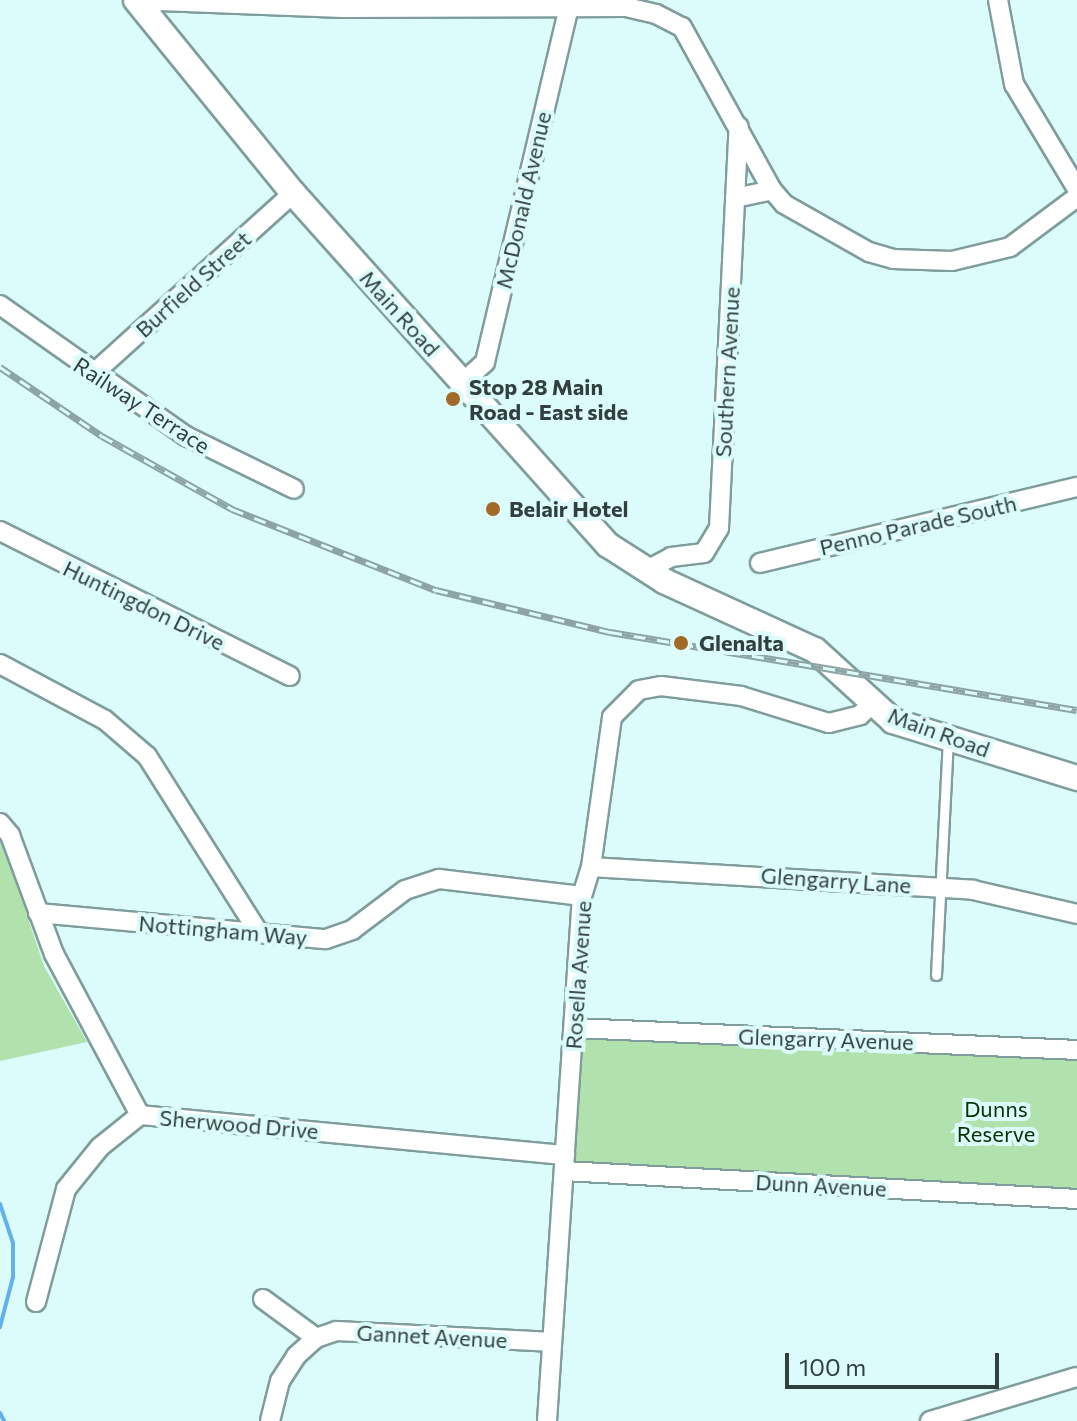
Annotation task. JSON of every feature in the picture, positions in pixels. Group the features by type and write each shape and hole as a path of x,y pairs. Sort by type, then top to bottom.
{"main road":[{"name":"Main Road","path":"139,5 293,193 608,545 647,570 815,650 871,705 893,721 1077,778"}],"street":[{"path":"998,0 1014,84 1077,189"},
{"path":"139,5 159,1 626,7 682,27 772,190 784,204 869,252 893,259 952,261 1010,247 1077,197"},
{"name":"McDonald Avenue","path":"462,383 485,362 569,8"},
{"name":"Southern Avenue","path":"647,570 671,557 704,553 719,528 739,126"},
{"path":"735,198 772,190"},
{"name":"Burfield Street","path":"93,374 293,193"},
{"name":"Railway Terrace","path":"0,305 93,374 227,460 294,489"},
{"name":"Penno Parade South","path":"760,563 1077,487"},
{"name":"Huntingdon Drive","path":"0,531 290,676"},
{"path":"0,664 105,720 147,756 259,933"},
{"name":"Rosella Avenue","path":"547,1421 582,896 591,867 606,738 612,717 639,690 661,686 741,696 829,723 860,715 871,705"},
{"name":"Sherwood Drive","path":"0,823 10,835 54,954 140,1115 565,1163"},
{"name":"Glengarry Lane","path":"591,867 973,890 1077,914"},
{"name":"Nottingham Way","path":"38,913 259,933 340,936 405,890 439,879 582,896"},
{"name":"Glengarry Avenue","path":"574,1028 1077,1050"},
{"path":"36,1302 66,1189 100,1147 140,1115"},
{"name":"Dunn Avenue","path":"565,1163 1077,1199"},
{"path":"263,1299 316,1338 280,1381 270,1421"},
{"name":"Gannet Avenue","path":"316,1338 336,1331 550,1342"},
{"path":"930,1421 1077,1377"}],"lane":[{"path":"936,975 948,739"}],"green space":[{"path":"0,835 44,966 87,1042 0,1061"},
{"name":"Dunns Reserve","path":"574,1028 1077,1050 1077,1199 564,1171"}],"waterway":[{"path":"0,1204 13,1243 13,1277 0,1327"},
{"path":"0,1413 4,1421"}],"railway":[{"path":"0,367 102,436 232,509 436,590 610,632 1077,710"}],"place":[{"name":"Stop 28 Main Road - East side","path":"453,399"},
{"name":"Belair Hotel","path":"493,509"},
{"name":"Glenalta","path":"681,643"}]}
